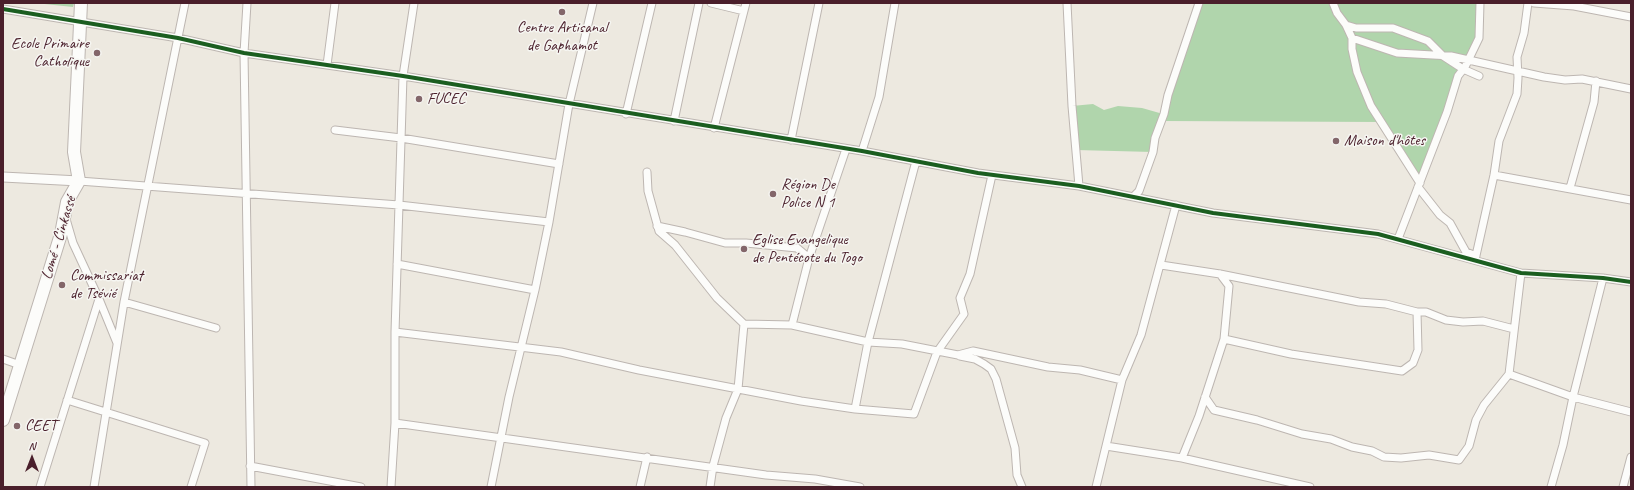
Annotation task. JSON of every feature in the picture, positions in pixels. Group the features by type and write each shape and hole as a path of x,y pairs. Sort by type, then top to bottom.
{"highway":[{"name":"Lomé - Cinkassé","path":"3,420 65,217 67,202 80,181 74,152 81,3"}],"street":[{"path":"94,487 124,302 149,186 185,3"},
{"path":"247,3 244,53 245,193 251,487"},
{"path":"327,65 335,3"},
{"path":"391,487 395,423 395,332 403,76 414,3"},
{"path":"491,487 520,348 535,290 549,222 568,104 593,3"},
{"path":"626,114 652,3"},
{"path":"674,121 699,3"},
{"path":"711,3 744,11"},
{"path":"714,128 746,3"},
{"path":"791,140 819,3"},
{"path":"862,151 879,97 895,3"},
{"path":"1067,3 1079,186"},
{"path":"1134,196 1139,191 1153,152 1155,138 1164,114 1168,94 1199,3"},
{"path":"1333,3 1337,13 1346,25 1352,38 1352,49 1361,84 1371,106 1419,185 1440,215 1450,223 1466,252 1476,258"},
{"path":"1398,239 1447,112 1458,76 1468,61 1478,38 1480,3"},
{"path":"1476,258 1494,175 1499,141 1517,94 1517,57 1533,3 1574,6 1631,17"},
{"path":"3,9 178,38 244,53 403,76 626,114 862,151 992,175 1079,186 1213,213 1378,234 1476,258 1521,273 1603,278 1631,282"},
{"path":"1346,25 1356,28 1393,28 1428,41 1443,56 1463,70 1479,76"},
{"path":"1352,38 1397,53 1443,56 1558,79 1582,79 1631,89"},
{"path":"1570,188 1594,102 1596,81"},
{"path":"335,130 401,138 559,164"},
{"path":"792,325 809,258 846,149"},
{"path":"855,409 868,342 916,161"},
{"path":"647,172 648,191 659,231 675,245 716,298 744,324 792,325 868,342 902,344 937,352 975,358 991,369 996,379 1015,448 1018,475 1022,487"},
{"path":"395,332 561,352 738,389 855,409 914,414 937,352 964,314 960,298 970,274 992,175"},
{"path":"1494,175 1631,200"},
{"path":"3,177 80,181 399,204 549,222"},
{"path":"1096,487 1122,380 1142,335 1176,205"},
{"path":"65,217 73,243 99,299 117,344"},
{"path":"657,226 725,243 746,243 797,248 809,258"},
{"path":"397,264 535,290"},
{"path":"1161,265 1220,274 1359,302 1386,304 1417,312 1426,312 1446,320 1484,322 1514,330"},
{"path":"1205,397 1214,410 1257,420 1302,434 1331,439 1352,447 1372,451 1384,457 1401,458 1429,455 1459,460 1469,446 1476,420 1484,404 1509,374 1521,273"},
{"path":"1182,458 1205,397 1224,339 1229,286 1220,274"},
{"path":"1551,487 1563,445 1573,397 1603,278"},
{"path":"40,487 99,299"},
{"path":"124,302 216,328"},
{"path":"1224,339 1291,354 1402,371 1414,363 1418,350 1417,312"},
{"path":"710,487 713,466 726,418 738,389 744,324"},
{"path":"958,355 973,351 1048,367 1080,370 1122,380"},
{"path":"3,358 20,366"},
{"path":"1509,374 1573,397 1631,412"},
{"path":"67,400 205,443 191,487"},
{"path":"395,423 713,466 766,475 815,478 860,487"},
{"path":"1106,446 1182,458 1310,487"},
{"path":"640,487 647,457"},
{"path":"1623,487 1631,457"},
{"path":"250,466 361,487"}],"green space":[{"path":"35,3 74,3 73,7"},
{"path":"1200,3 1480,3 1479,38 1458,76 1420,183 1381,122 1162,121 1153,152 1076,150 1072,106 1093,104 1104,110 1118,106 1142,108 1163,114"}],"cycle path":[{"path":"3,9 178,38 244,53 403,76 862,151 978,173 1079,186 1213,213 1378,234 1521,273 1603,278 1631,282"}],"place":[{"name":"Centre Artisanal de Gaphamot","path":"562,12"},
{"name":"Ecole Primaire Catholique","path":"97,53"},
{"name":"FUCEC","path":"419,99"},
{"name":"Maison d'hôtes","path":"1336,141"},
{"name":"Région De Police N 1","path":"773,194"},
{"name":"Eglise Evangelique de Pentécote du Togo","path":"744,249"},
{"name":"Commissariat de Tsévié","path":"62,285"},
{"name":"CEET","path":"17,426"}]}
